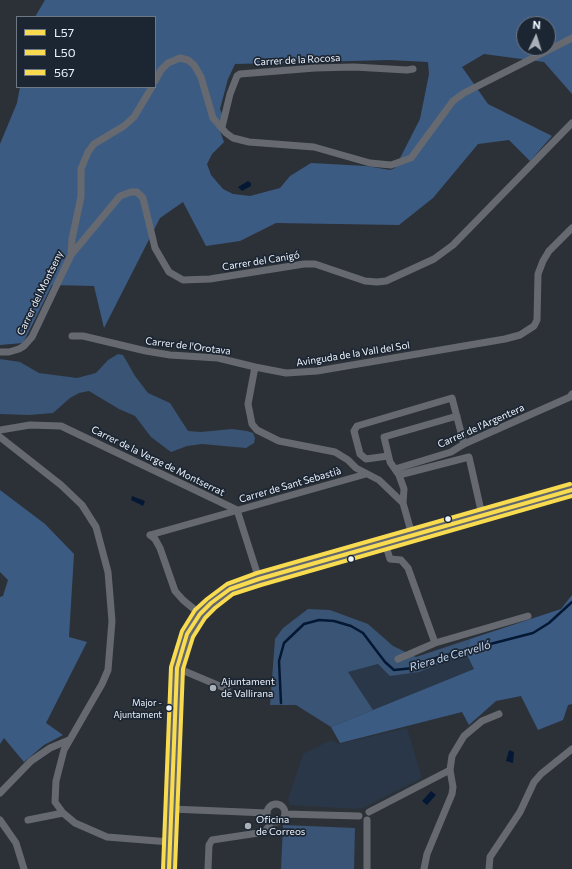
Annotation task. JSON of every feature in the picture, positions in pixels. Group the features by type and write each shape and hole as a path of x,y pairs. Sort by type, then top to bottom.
{"street":[{"path":"156,79 161,70 168,63 180,58 188,60 194,65 201,76 213,118 222,127 226,134 232,138 249,142 305,145 370,163 391,165 411,158 453,101 464,93 571,37"},
{"name":"Carrer de la Rocosa","path":"222,127 230,94 237,76 240,74 338,67 412,69"},
{"name":"Carrer del Montseny","path":"0,352 9,352 19,349 32,337 71,255 72,239 81,197 80,180 83,160 94,144 124,126 134,117 151,88"},
{"name":"Carrer del Canigó","path":"71,255 120,196 130,192 137,192 143,198 155,248 169,272 183,280 210,279 304,264 315,264 365,281 386,281 434,258 453,245 572,123"},
{"name":"Avinguda de la Vall del Sol","path":"255,367 286,373 318,371 505,339 520,335 534,326 537,320 538,274 543,261 549,251 572,228"},
{"name":"Carrer de l'Orotava","path":"72,336 83,336 140,350 170,355 218,358 255,367"},
{"path":"255,367 248,404 252,424 257,430 279,441 336,452 366,474 379,480 403,503"},
{"name":"Carrer de l'Argentera","path":"397,472 451,452 464,444 572,394"},
{"path":"388,456 366,459 360,454 354,431 357,426 452,398 464,444"},
{"path":"412,535 403,503 404,489 388,456 384,437 456,416"},
{"name":"Carrer de la Verge de Montserrat","path":"0,430 30,425 62,426 237,510"},
{"path":"0,437 61,485 82,505 96,528 108,572 112,620 108,670 102,684 69,740 58,772 54,790 55,802 63,813 80,826 107,837 170,842"},
{"path":"397,472 469,457 482,516"},
{"name":"Carrer de Sant Sebastià","path":"200,614 183,600 175,591 160,548 155,539 150,535 366,474"},
{"path":"169,869 177,668 183,643 200,614 211,603 230,589 259,579 572,490"},
{"path":"237,510 259,579"},
{"path":"385,543 390,559 401,560 408,568 435,643"},
{"path":"398,659 435,643 528,616"},
{"path":"177,668 227,689"},
{"path":"424,869 427,854 452,794 453,787 450,770 452,756 464,736 482,721 499,714"},
{"path":"0,793 32,761 50,748 69,740"},
{"path":"489,869 490,858 520,812 534,782 541,774 572,749"},
{"path":"368,816 450,770"},
{"path":"267,813 270,807 278,805 283,807 285,814 282,820 272,821"},
{"path":"171,810 267,813"},
{"path":"285,814 359,816 363,810 368,816 367,869"},
{"path":"28,820 63,813"},
{"path":"267,813 272,821"},
{"path":"208,869 209,845 212,840 265,832 272,821"},
{"path":"1,824 16,843 24,869"}],"shaded area":[{"path":"45,0 572,0 572,94 544,62 484,54 462,67 488,104 552,136 530,161 509,140 478,144 433,198 399,225 276,223 240,241 206,246 183,202 160,218 104,328 94,286 52,285 23,343 0,345 0,144 17,103 20,88 156,88 156,16 36,16","holes":["389,60 428,62 429,74 420,119 395,168 390,170 366,166 311,163 290,176 280,188 250,196 233,194 223,189 211,175 207,164 212,154 224,142 219,128 222,114 220,109 228,79 235,64"]},
{"path":"248,181 251,183 251,186 242,191 238,187"},
{"path":"118,354 123,355 135,376 148,393 170,403 188,431 201,432 232,429 247,431 253,433 255,438 254,443 246,448 202,444 187,446 171,452 151,437 135,416 119,409 89,391 79,393 70,398 53,413 29,415 0,414 0,359 20,362 39,373 77,378 96,373 108,360"},
{"path":"0,490 45,524 74,554 69,637 87,642 46,723 63,735 44,745 24,762 4,738 0,744 0,597 3,596 8,580 0,572"},
{"path":"132,496 145,501 143,506 131,500"},
{"path":"572,595 572,704 568,705 563,720 538,730 521,696 496,701 469,725 462,712 340,743 331,727 474,669 466,653 470,639 561,609"},
{"path":"308,609 330,610 368,624 393,646 416,657 470,639 466,653 419,672 390,676 378,664 348,672 373,710 331,727 296,705 270,705 275,639 283,628"},
{"path":"466,653 474,669 373,710 348,672 378,664 419,672"},
{"path":"407,728 422,778 363,808 356,809 290,805 288,799 303,754 331,740 339,744"},
{"path":"509,750 514,752 513,763 506,761"},
{"path":"431,791 436,795 427,805 422,801"},
{"path":"283,825 355,828 354,869 281,869"}],"waterway":[{"name":"Riera de Cervelló","path":"281,703 279,661 284,643 304,624 319,620 334,621 351,626 363,633 385,662 394,670 414,668 436,658 533,633 549,623 572,602"}],"transit line":[{"name":"567","path":"163,869 171,667 182,631 195,610 227,584 257,573 570,484"},
{"name":"L57","path":"169,869 177,668 187,634 200,614 211,603 230,589 259,579 572,490"},
{"name":"L50","path":"175,869 183,669 193,637 205,618 215,608 233,594 261,585 572,496"}],"place":[{"name":"Ajuntament de Vallirana","path":"213,688"},
{"name":"Major - Ajuntament","path":"169,708"},
{"name":"Oficina de Correos","path":"248,826"}]}
